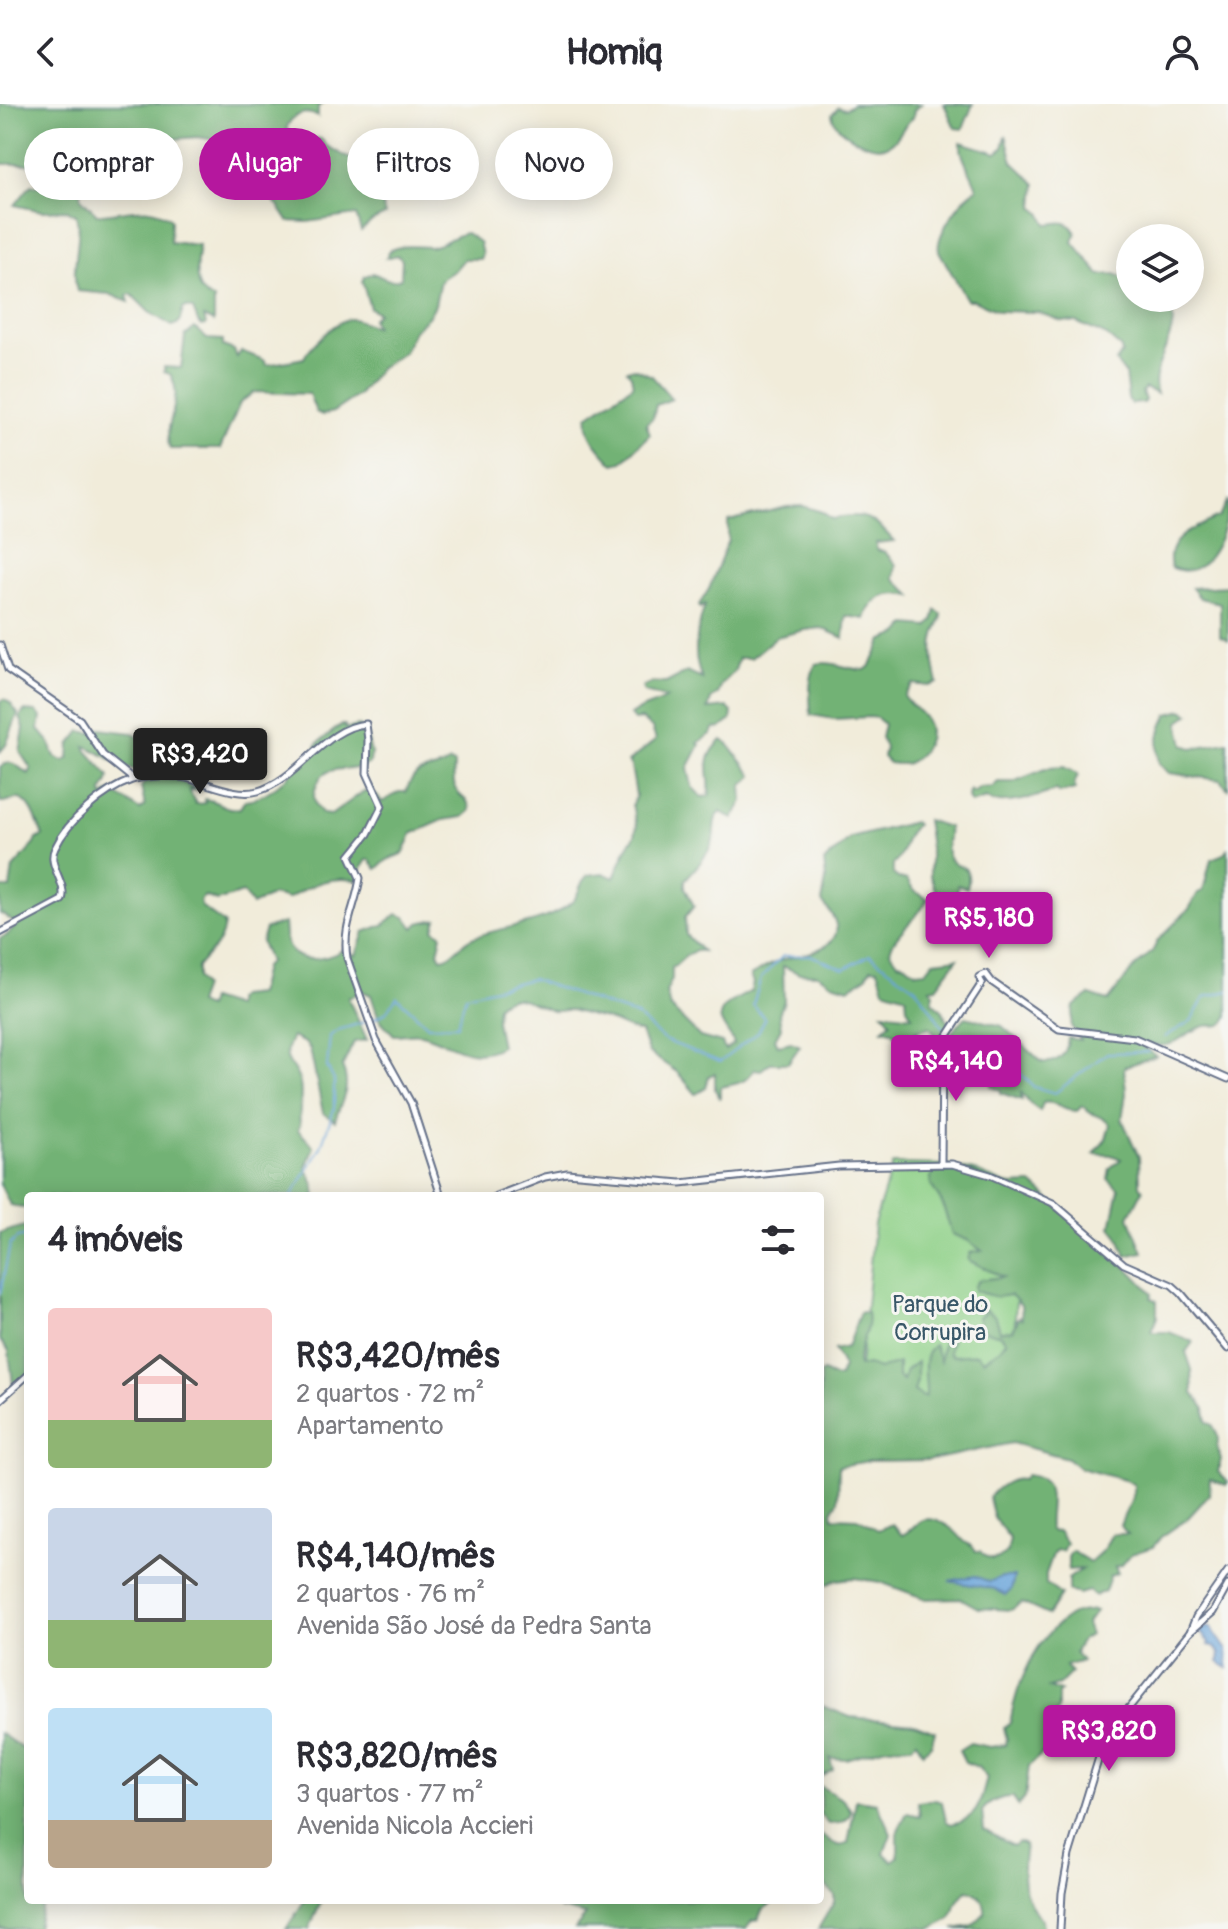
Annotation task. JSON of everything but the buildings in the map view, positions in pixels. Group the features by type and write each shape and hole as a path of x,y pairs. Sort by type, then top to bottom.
{"street":[{"path":"0,645 8,670 80,720 103,755 134,780"},
{"path":"0,933 62,900 64,891 52,858 57,844 82,814 119,787 134,780 172,777 240,792 257,792 284,778 347,727 366,724 367,773 382,806 368,834 350,856 360,878 347,921 347,958 376,1040 411,1103 440,1192"},
{"path":"941,1163 942,1050 945,1040 982,983 979,979 983,974 1059,1029 1135,1038 1228,1079"},
{"path":"506,1192 545,1177 567,1173 681,1183 839,1166 941,1163 980,1171 1053,1203 1124,1264 1167,1283 1181,1293 1228,1349"},
{"path":"0,1400 24,1379"},
{"path":"1060,1929 1069,1855 1100,1754 1128,1709 1190,1632 1228,1571"},
{"path":"1190,1632 1213,1612 1227,1587 1219,1586"},
{"path":"1207,1603 1213,1612"}],"green space":[{"path":"0,104 322,104 318,107 318,117 299,115 287,128 199,128 199,137 183,138 183,128 24,128 24,164 0,164"},
{"path":"853,104 921,104 895,140 880,147 854,139 834,121 832,114 838,107 845,109"},
{"path":"944,104 973,104 963,129 955,128"},
{"path":"1006,135 1013,162 1036,184 1034,207 1047,224 1063,222 1070,225 1076,233 1073,242 1100,275 1116,274 1116,312 1171,313 1171,334 1157,371 1157,394 1145,388 1142,392 1143,403 1132,404 1128,399 1125,374 1116,362 1122,353 1121,348 1107,336 1076,322 1062,321 1037,312 998,311 967,300 939,251 941,236 951,217 977,189 962,154 961,142 997,153 1003,148"},
{"path":"331,148 347,157 347,200 382,200 385,215 361,231 356,215 307,222 288,221 272,200 331,200"},
{"path":"24,194 24,200 83,200 97,214 144,210 171,219 170,242 199,245 197,282 203,293 214,300 214,322 204,317 206,325 202,326 193,309 186,307 179,323 172,326 149,312 131,294 127,295 129,302 109,294 77,291 76,215 67,210 42,211 15,205"},
{"path":"466,233 479,242 480,259 464,259 440,280 435,305 414,330 404,352 380,368 358,395 333,412 322,415 316,412 309,394 254,392 240,403 220,449 170,449 168,431 175,393 170,374 164,372 164,367 181,368 185,336 195,328 207,339 223,340 223,346 234,350 237,357 241,351 264,360 267,365 304,358 337,324 349,319 375,327 372,319 378,313 370,308 362,281 373,273 390,280 401,278 402,260 397,255 386,258 390,250 405,246 430,247"},
{"path":"634,368 652,376 672,399 656,405 653,418 646,423 650,434 622,462 614,464 591,436 588,416 633,385 627,370"},
{"path":"1228,500 1220,538 1205,561 1196,568 1184,571 1171,567 1172,548 1177,541 1192,529 1219,517"},
{"path":"803,506 832,519 860,516 874,522 894,541 876,543 876,550 885,552 896,565 894,578 912,596 896,594 882,597 872,605 865,619 846,616 844,638 821,628 776,637 751,658 739,658 735,670 711,699 708,709 727,707 732,712 731,720 721,728 713,729 698,743 700,745 688,768 692,787 702,797 709,796 709,761 722,740 753,776 742,786 743,801 733,819 721,812 718,816 710,848 685,880 694,906 685,917 686,935 702,951 689,954 672,968 672,979 666,992 670,1007 700,1037 722,1043 725,1050 734,1044 720,1016 730,1003 751,991 753,983 750,976 776,962 821,948 835,936 832,916 822,902 826,880 824,862 851,838 914,822 916,825 908,834 893,865 893,874 907,880 913,890 928,899 896,938 890,951 898,962 916,972 926,971 934,961 958,958 936,987 930,988 934,993 932,1002 942,1010 950,1025 938,1046 929,1027 916,1031 920,1042 901,1041 892,1031 883,1029 891,1022 883,1012 912,1016 907,1008 906,996 884,989 878,969 871,968 866,977 849,988 817,974 798,973 783,966 784,1001 779,1014 781,1028 775,1039 778,1045 791,1042 800,1046 788,1063 770,1063 761,1070 754,1069 740,1082 720,1087 720,1099 715,1089 715,1073 709,1076 706,1088 696,1094 678,1073 648,1052 641,1032 606,1019 571,1010 553,1011 510,998 497,1006 496,1021 501,1046 490,1051 469,1052 421,1034 394,1035 379,1019 371,995 362,991 348,998 367,1040 354,1042 342,1067 346,1088 335,1121 323,1113 310,1049 292,1037 286,1052 301,1089 298,1130 314,1147 306,1167 315,1192 24,1192 24,1208 10,1205 0,1184 0,938 17,925 0,914 0,888 10,888 13,868 43,836 28,804 16,799 0,802 0,767 12,763 29,774 31,769 20,752 24,728 20,717 24,711 36,712 41,717 39,729 50,743 55,757 60,760 69,758 70,745 81,731 91,733 100,729 133,733 153,750 151,762 140,770 125,767 85,746 109,776 103,797 111,791 140,810 145,806 141,787 155,776 162,775 201,791 189,789 196,804 205,803 204,799 230,808 240,808 245,800 264,794 282,781 314,751 318,743 341,725 345,725 346,729 365,728 371,753 370,763 331,771 319,780 314,797 323,814 331,815 364,791 376,795 382,802 399,792 406,792 419,773 450,762 454,764 455,787 469,804 470,811 463,817 443,820 412,834 404,853 387,860 377,869 367,860 361,869 361,881 340,879 323,882 288,899 273,895 252,905 243,893 217,901 205,896 200,900 201,906 224,924 218,943 197,967 197,978 203,987 197,1004 207,1008 210,999 235,1007 239,996 258,994 264,967 269,962 261,942 265,929 284,923 285,939 294,954 318,959 348,946 350,954 356,955 364,932 383,925 397,914 406,917 414,928 419,923 437,919 434,929 442,935 438,952 441,958 446,957 472,938 550,916 573,901 588,875 603,873 614,878 637,826 632,805 636,795 628,762 656,740 652,728 630,715 667,698 644,692 642,687 666,683 687,672 702,679 696,642 705,605 700,608 699,605 709,589 728,540 728,521"},
{"path":"1228,586 1228,640 1220,636 1220,603 1200,598 1192,588"},
{"path":"936,610 942,615 933,647 938,683 929,686 913,684 904,696 928,725 926,744 914,760 896,764 889,763 883,757 885,748 881,738 884,724 877,718 834,719 811,715 811,682 816,664 828,663 865,670 871,665 883,640 899,634 907,625 928,627"},
{"path":"4,699 18,714 6,745 0,752 0,702"},
{"path":"1182,710 1190,714 1179,722 1184,745 1192,748 1228,742 1228,789 1220,780 1169,773 1159,764 1158,744 1162,726 1168,714"},
{"path":"1064,767 1078,775 1075,789 1059,793 1057,790 1010,802 986,798 971,803 968,798 969,790 974,793 979,788 993,787 998,782 1013,782 1048,768"},
{"path":"926,820 948,827 949,859 967,872 967,888 958,885 957,894 947,901 939,899 930,876"},
{"path":"1228,849 1226,1021 1220,1025 1202,1027 1170,1044 1142,1043 1156,1056 1124,1067 1126,1094 1122,1119 1139,1157 1143,1190 1129,1217 1143,1252 1126,1256 1111,1227 1119,1189 1108,1179 1110,1168 1121,1159 1094,1154 1106,1139 1110,1125 1082,1106 1077,1111 1043,1103 1040,1111 1021,1092 1022,1100 1001,1093 1001,1090 991,1086 993,1076 990,1071 982,1069 968,1074 966,1059 948,1052 949,1037 966,1017 1002,1026 1042,1062 1057,1060 1066,1049 1068,1038 1081,1040 1071,1026 1074,1006 1090,995 1108,1001 1133,969 1152,952 1158,940 1189,909 1198,893 1203,891 1211,859"},
{"name":"Parque do Corrupira","path":"893,1164 945,1165 974,1171 1022,1191 1011,1392 890,1402 860,1368 874,1224"},
{"path":"968,1171 998,1183 1032,1184 1130,1270 1152,1293 1151,1298 1157,1301 1157,1317 1151,1332 1169,1332 1193,1342 1186,1352 1192,1370 1193,1393 1205,1409 1207,1422 1218,1436 1217,1447 1221,1459 1218,1472 1228,1482 1226,1485 1210,1479 1209,1495 1187,1519 1161,1537 1153,1547 1131,1554 1122,1565 1115,1567 1118,1573 1110,1576 1105,1591 1094,1596 1089,1591 1079,1594 1068,1591 1068,1579 1082,1569 1068,1570 1068,1557 1072,1551 1090,1562 1103,1550 1112,1534 1128,1534 1120,1526 1134,1490 1134,1485 1128,1481 1080,1468 1067,1458 1012,1443 931,1460 869,1461 839,1466 838,1501 832,1511 833,1517 858,1518 878,1530 892,1524 902,1535 920,1521 934,1520 950,1528 976,1551 993,1559 1007,1552 1010,1539 994,1518 989,1498 1003,1484 1022,1480 1026,1475 1044,1482 1050,1495 1049,1529 1058,1531 1066,1543 1062,1551 1054,1552 1046,1574 1046,1584 1061,1595 1048,1615 1022,1603 1011,1610 978,1608 960,1598 926,1599 880,1582 854,1578 836,1580 824,1586 824,1372 840,1377 843,1367 834,1350 847,1347 860,1312 867,1313 868,1320 859,1353 859,1367 868,1365 879,1369 898,1363 898,1377 903,1381 906,1370 917,1362 914,1391 923,1397 926,1396 927,1356 934,1345 940,1361 945,1328 950,1327 953,1331 949,1353 953,1356 977,1354 983,1360 1006,1341 1001,1335 982,1330 978,1317 984,1313 982,1307 996,1317 1000,1331 1013,1330 1019,1317 1022,1319 1021,1305 1011,1295 996,1297 974,1291 979,1280 1003,1277 968,1260 970,1253 982,1251 952,1234 942,1203 931,1185 934,1173"},
{"path":"24,1226 24,1377 13,1385 9,1351 0,1340 0,1233"},
{"path":"1096,1611 1086,1624 1090,1635 1082,1640 1075,1652 1082,1661 1066,1666 1071,1673 1059,1685 1049,1688 1061,1692 1053,1719 1058,1738 1029,1766 1025,1798 1018,1806 1013,1797 1000,1799 982,1811 984,1830 1013,1846 1019,1842 1025,1845 1024,1885 1030,1903 1042,1920 1043,1929 954,1929 972,1926 985,1913 980,1898 975,1892 967,1890 960,1897 952,1916 929,1929 818,1929 834,1902 834,1896 824,1883 824,1837 838,1845 848,1843 856,1800 877,1803 891,1834 884,1853 892,1861 898,1857 898,1830 907,1813 920,1816 918,1802 936,1799 942,1802 946,1821 951,1824 968,1818 980,1802 987,1778 978,1767 965,1762 959,1750 970,1743 990,1747 1005,1745 1004,1728 1010,1723 1029,1663 1057,1625 1078,1612"},
{"path":"824,1707 850,1717 914,1723 935,1731 931,1745 923,1752 916,1741 912,1746 886,1747 846,1759 830,1758 833,1770 824,1775"},
{"path":"0,1733 24,1750 24,1904 42,1904 37,1929 0,1929"},
{"path":"824,1788 843,1800 851,1810 846,1820 828,1824 824,1819"},
{"path":"302,1904 320,1904 309,1929 286,1929"},
{"path":"558,1904 771,1904 746,1929 575,1929 586,1915 560,1909"}],"water":[{"path":"975,1576 989,1582 1001,1577 1014,1577 1011,1590 1006,1595 995,1589 949,1581"},
{"path":"1211,1627 1227,1650 1228,1668 1219,1662 1220,1654 1214,1646 1208,1645 1209,1642 1200,1632 1203,1628"}],"waterway":[{"path":"371,1020 385,1013 397,997 428,1026 457,1025 466,995 532,979 637,1016 664,1040 720,1062 758,1032 765,1019 753,1005 761,978 783,956 810,955 844,969 870,955 917,989 947,1033"},
{"path":"1165,1037 1191,1021 1205,997 1228,991"},
{"path":"294,1192 321,1147 334,1109 334,1080 327,1067 330,1036 338,1030 365,1022"},
{"path":"950,1038 963,1050 990,1044 1034,1087 1055,1093 1107,1053 1148,1052"},
{"path":"0,1294 10,1245 17,1238 24,1237"}]}
